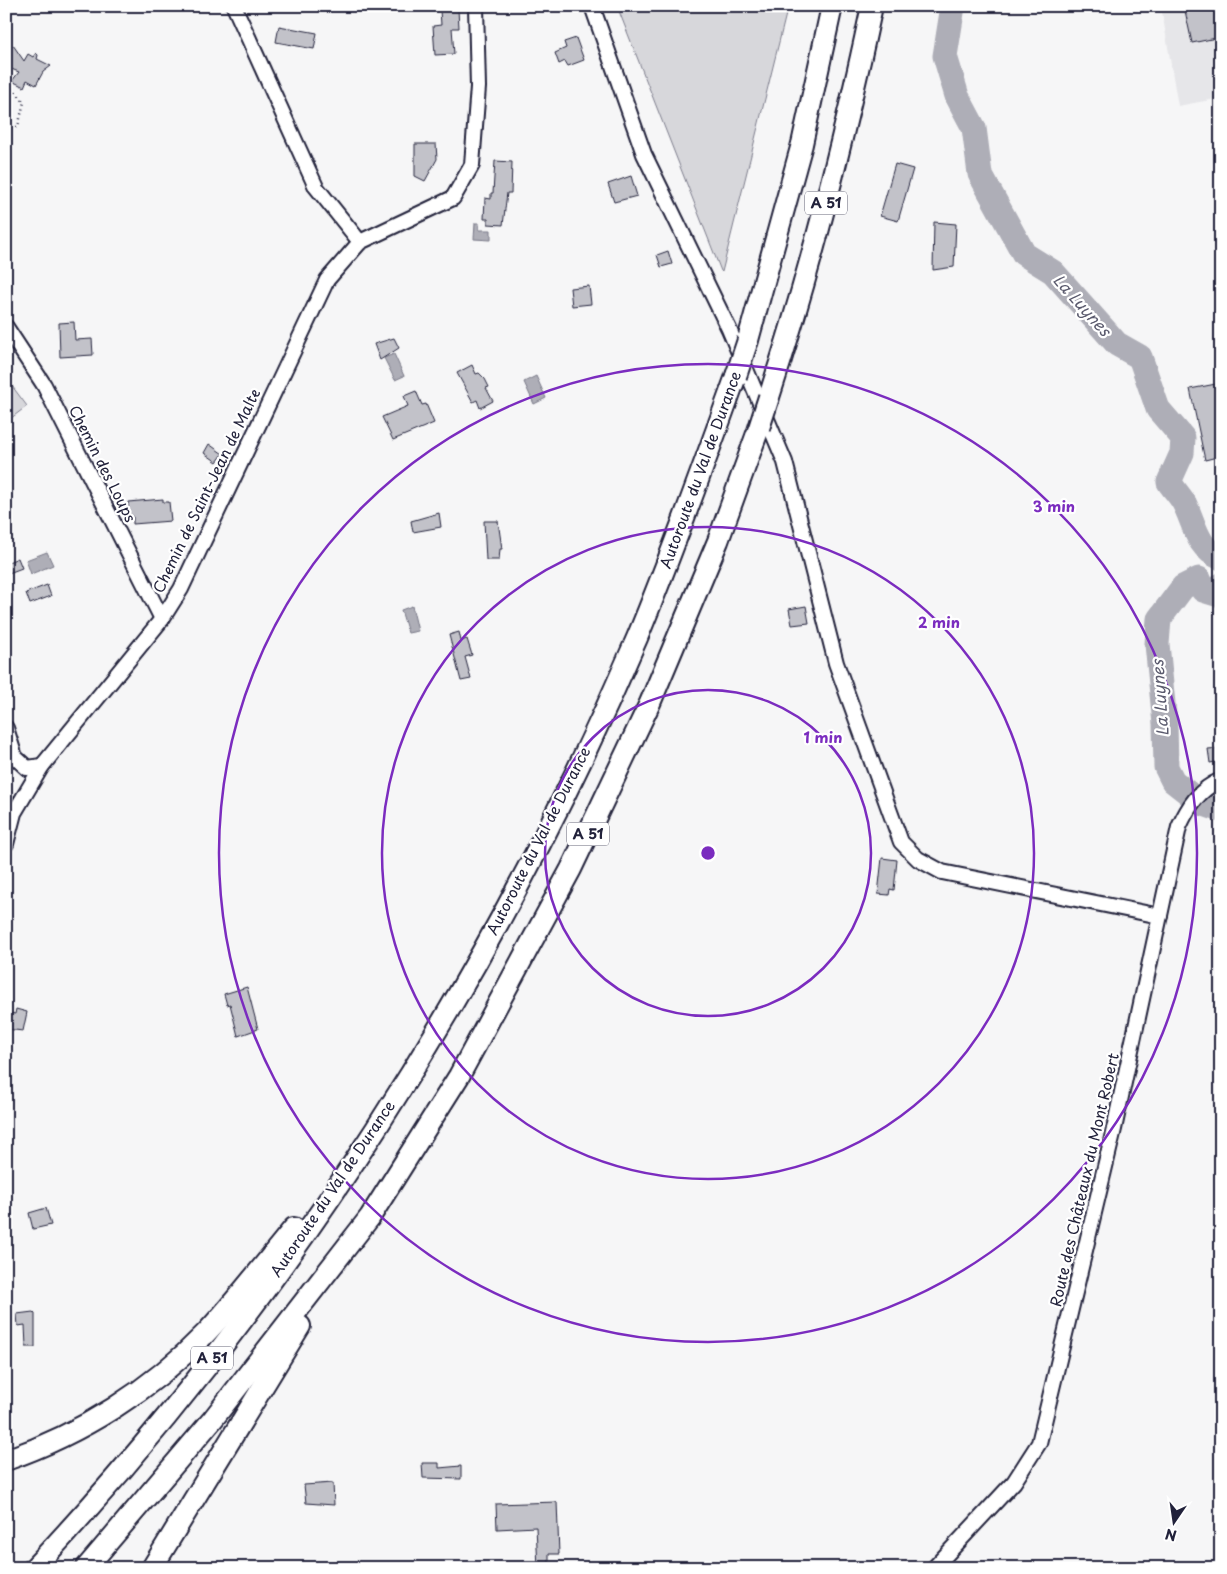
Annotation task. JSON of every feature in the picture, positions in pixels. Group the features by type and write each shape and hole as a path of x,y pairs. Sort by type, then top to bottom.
{"highway":[{"name":"Autoroute du Val de Durance","path":"34,1568 97,1500 192,1384 286,1260 371,1135 479,957 511,899 590,741 637,638 690,505 748,340 802,144 832,6"},
{"name":"A 51","path":"86,1568 213,1419 370,1217 459,1076 571,869 674,650 718,541 759,428 791,330 832,180 872,6"},
{"path":"6,1460 55,1441 87,1424 151,1382 182,1356 235,1300 371,1135"},
{"path":"152,1568 221,1452 370,1217"}],"street":[{"path":"234,6 316,187 360,242 453,198 472,165 478,87 476,6"},
{"path":"592,6 644,154 729,329 785,462 836,663 901,842 918,859 942,872 1160,916"},
{"name":"Chemin de Saint-Jean de Malte","path":"6,844 14,813 42,766 162,619 181,589 327,280 360,242"},
{"name":"Chemin des Loups","path":"6,327 44,385 162,619"},
{"path":"6,728 15,757 27,768 42,766"},
{"name":"Route des Châteaux du Mont Robert","path":"934,1568 1014,1482 1039,1443 1114,1129 1179,827 1188,806 1215,783"}],"path":[{"path":"6,127 18,127 24,102 16,91"}],"shaded area":[{"path":"617,6 788,6 722,272 721,271"},
{"path":"1161,6 1221,6 1221,98 1178,106"},
{"path":"475,223 479,223 479,230 491,230 491,240 474,239"},
{"path":"394,354 404,376 395,380 384,358"},
{"path":"536,376 546,398 534,404 524,382"},
{"path":"6,378 27,406 6,422"},
{"path":"47,552 53,565 31,574 26,560"},
{"path":"412,606 418,631 408,633 401,610"}],"building":[{"path":"1184,6 1221,6 1221,37 1192,43"},
{"path":"458,9 459,28 452,28 454,54 435,55 433,26 441,25 440,10"},
{"path":"279,26 317,33 314,49 276,42"},
{"path":"576,38 584,60 568,66 565,61 559,64 555,53 566,48 564,42"},
{"path":"13,45 24,61 28,54 33,57 36,53 38,55 37,59 51,66 43,72 36,85 27,80 24,87 12,81 19,72 6,67 6,50"},
{"path":"415,144 436,144 437,159 425,181 415,176"},
{"path":"495,161 512,162 511,193 507,193 503,225 488,224 488,219 484,219 485,198 491,199 491,193 493,193"},
{"path":"895,164 913,169 898,221 880,216"},
{"path":"631,176 637,196 614,202 608,184"},
{"path":"934,222 956,224 954,267 933,270"},
{"path":"668,251 672,264 661,267 657,255"},
{"path":"589,286 591,304 572,306 570,288"},
{"path":"74,322 75,340 92,339 93,355 60,357 59,323"},
{"path":"394,338 399,348 380,360 374,344"},
{"path":"472,365 476,374 479,373 485,379 489,387 486,388 493,401 480,408 477,400 473,402 457,373"},
{"path":"1221,383 1221,447 1215,448 1217,457 1205,460 1190,389"},
{"path":"416,391 422,405 426,404 434,423 393,440 382,417 408,406 404,396"},
{"path":"209,444 223,454 217,462 204,453"},
{"path":"163,499 163,502 169,502 171,521 133,524 133,516 129,517 128,502"},
{"path":"439,513 441,527 413,532 411,521"},
{"path":"484,521 498,521 502,549 500,549 499,560 486,560"},
{"path":"18,558 22,568 6,574 6,563"},
{"path":"47,585 51,596 30,604 26,593"},
{"path":"806,606 809,623 792,625 789,609"},
{"path":"459,632 461,641 467,639 472,655 465,657 471,679 461,681 449,635"},
{"path":"1221,748 1221,761 1210,763 1208,749"},
{"path":"882,858 897,860 894,890 890,889 889,895 878,894"},
{"path":"247,987 258,1029 238,1036 230,1004 227,1005 224,994"},
{"path":"16,1009 27,1012 23,1031 6,1029 6,1012 15,1014"},
{"path":"46,1208 51,1225 33,1229 29,1213"},
{"path":"33,1312 35,1314 35,1347 26,1347 25,1325 18,1326 17,1314"},
{"path":"422,1463 439,1463 439,1468 461,1466 461,1479 423,1478"},
{"path":"333,1483 334,1505 306,1503 304,1485"},
{"path":"557,1502 559,1554 549,1554 549,1568 538,1568 536,1527 497,1529 496,1504"}],"waterway":[{"name":"La Luynes","path":"953,6 945,56 957,96 974,128 980,174 1024,254 1053,272 1117,344 1140,357 1158,409 1183,438 1182,453 1169,482 1183,501 1201,541 1212,553 1221,558"},
{"name":"La Luynes","path":"1221,585 1216,594 1203,590 1199,579 1183,587 1159,619 1157,644 1165,724 1166,767 1173,781 1201,803 1221,810"}]}
